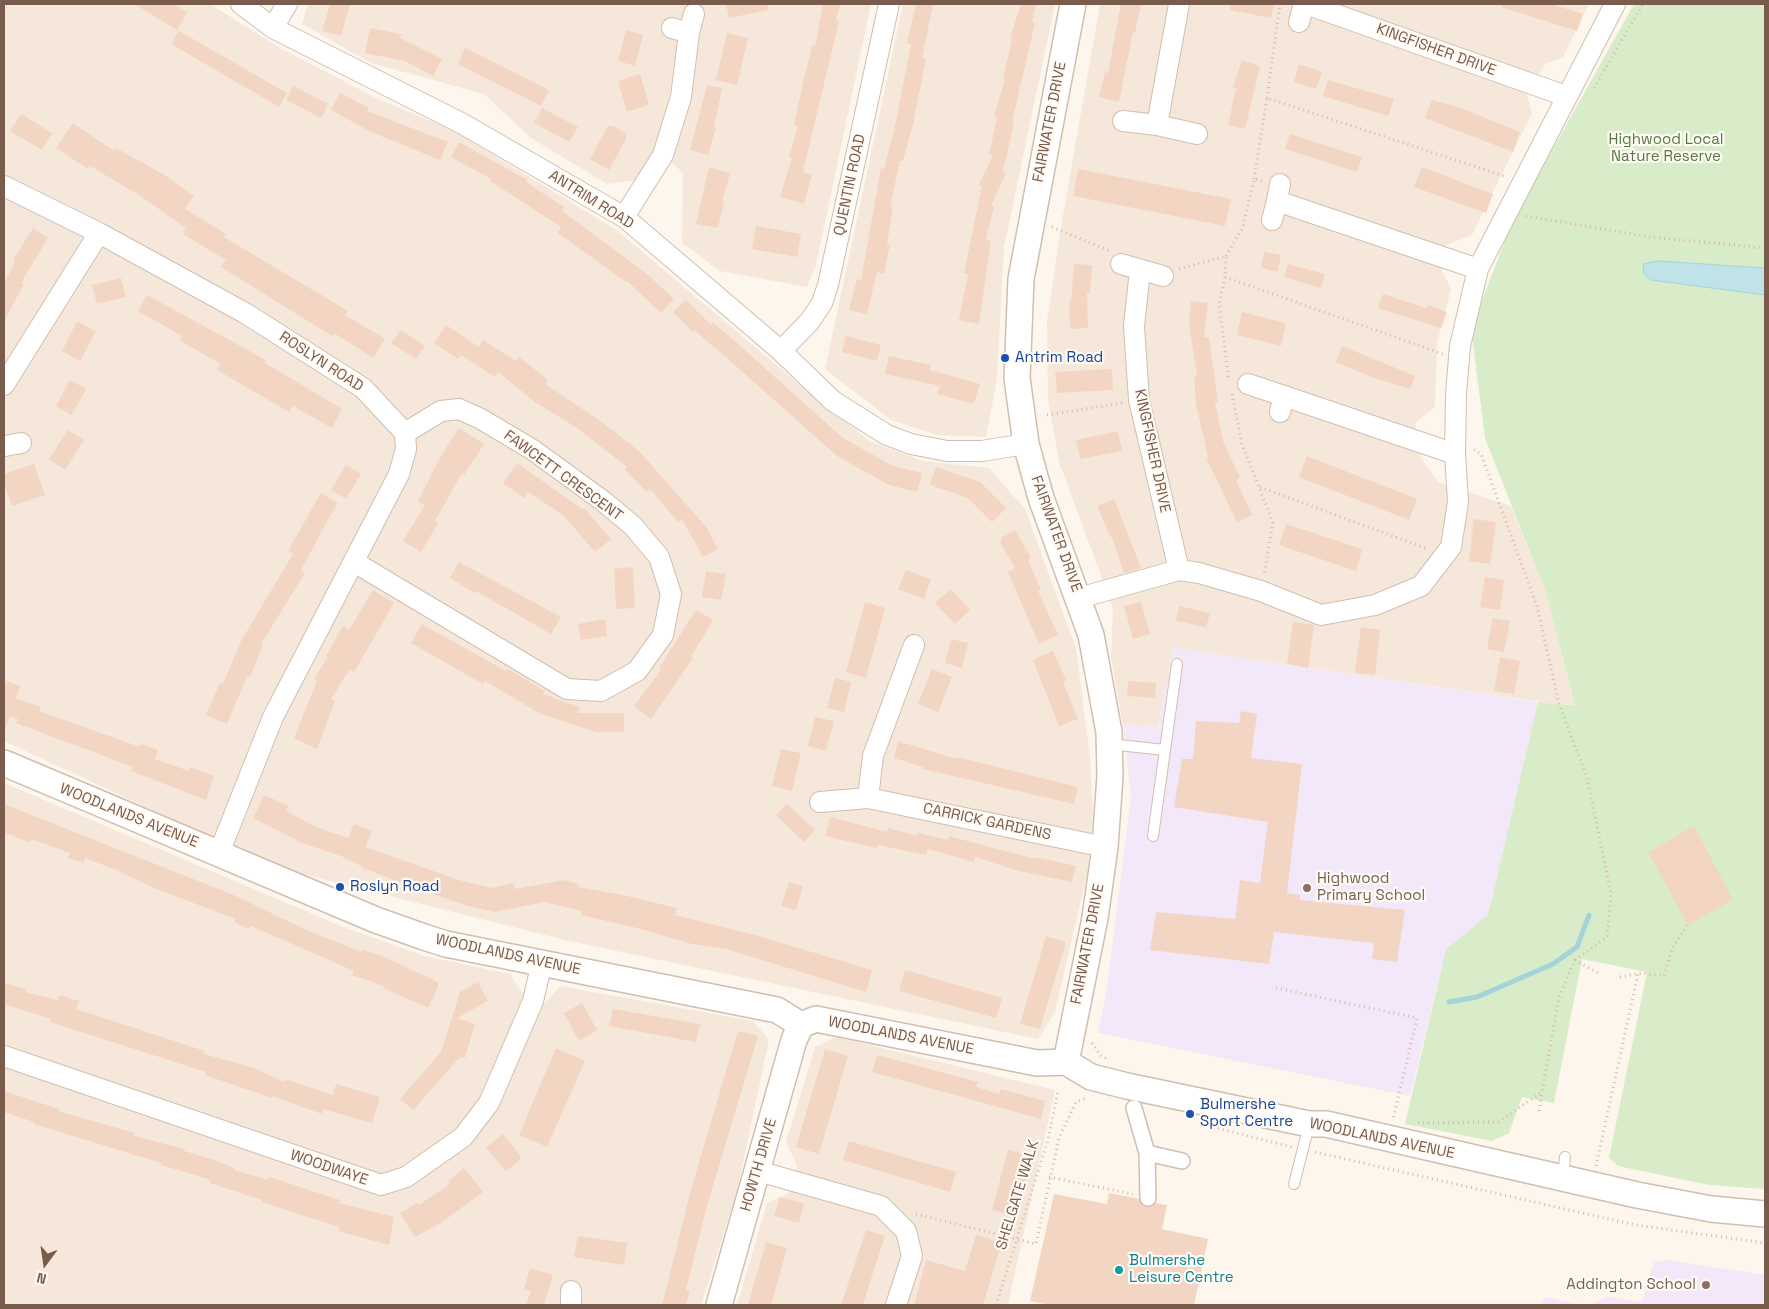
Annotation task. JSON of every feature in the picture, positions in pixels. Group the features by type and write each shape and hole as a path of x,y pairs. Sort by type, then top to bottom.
{"street":[{"name":"ANTRIM ROAD","path":"242,4 273,28 463,124 624,217 781,351 833,401 887,435 903,441 948,451 982,450 1026,444"},
{"path":"273,28 287,4"},
{"name":"QUENTIN ROAD","path":"781,351 810,321 822,303 828,285 889,4"},
{"name":"FAIRWATER DRIVE","path":"1066,1062 1095,918 1106,846 1109,809 1109,744 1102,692 1091,636 1079,598 1040,498 1026,444 1017,378 1021,279 1073,4"},
{"path":"1158,125 1179,4"},
{"path":"1079,598 1179,570 1199,572 1261,591 1321,615 1375,605 1421,586 1451,548 1458,502 1455,446 1459,360 1478,269 1615,4"},
{"name":"KINGFISHER DRIVE","path":"1303,10 1566,96"},
{"path":"624,217 663,155 681,97 681,31 694,14"},
{"path":"1122,121 1158,125 1197,134"},
{"name":"ROSLYN ROAD","path":"4,186 99,233 244,313 363,388 405,434"},
{"path":"1276,202 1478,269"},
{"path":"4,385 99,233"},
{"path":"1121,264 1163,276"},
{"name":"KINGFISHER DRIVE","path":"1140,270 1134,326 1139,400 1179,570"},
{"path":"1248,384 1282,404 1455,446"},
{"name":"FAWCETT CRESCENT","path":"354,562 567,689 601,691 637,671 663,636 671,594 659,557 633,526 603,501 533,450 481,419 460,409 440,411 405,434"},
{"path":"219,853 273,717 399,474 406,449 405,434"},
{"path":"868,798 872,756 914,645"},
{"name":"WOODLANDS AVENUE","path":"4,763 376,920 446,944 777,1010 801,1025 816,1019 1037,1063 1066,1062 1091,1077 1309,1124 1326,1124 1564,1168 1711,1209 1765,1214"},
{"name":"CARRICK GARDENS","path":"820,802 868,798 1106,846"},
{"name":"WOODWAYE","path":"4,1056 381,1185 406,1177 463,1137 489,1103 533,1001 542,962"},
{"name":"HOWTH DRIVE","path":"719,1305 794,1040 801,1025"},
{"path":"1134,1108 1147,1153 1148,1198"},
{"path":"1147,1153 1182,1160"},
{"path":"758,1171 881,1206 906,1231 912,1256 896,1305"}],"lane":[{"path":"1153,836 1177,664"},
{"path":"1109,744 1165,750"},
{"path":"1294,1184 1309,1124"}],"path":[{"path":"1261,591 1273,523 1242,444 1226,369 1219,304 1225,277 1226,256 1243,227 1254,179 1280,4"},
{"path":"1267,98 1522,182"},
{"path":"1254,179 1276,202"},
{"path":"1524,215 1651,237 1765,248"},
{"path":"1052,227 1117,254 1121,264"},
{"path":"1163,276 1226,256"},
{"path":"1225,277 1459,360"},
{"path":"1047,415 1139,400"},
{"path":"1455,446 1481,454 1538,606 1559,704 1587,778 1611,893 1607,937 1575,960 1559,997 1539,1111"},
{"path":"1260,487 1445,555"},
{"path":"1620,977 1638,974 1664,976 1672,948 1688,925"},
{"path":"1575,960 1598,973"},
{"path":"1595,1174 1638,974"},
{"path":"1276,988 1417,1018 1392,1123 1402,1123"},
{"name":"SHELGATE WALK","path":"996,1305 1048,1140 1058,1091"},
{"path":"1411,1122 1498,1122 1542,1092"},
{"path":"881,1206 1036,1244 1049,1177 1059,1138 1076,1102 1090,1098"},
{"name":"WOODLANDS AVENUE","path":"1314,1152 1641,1226 1765,1243"},
{"path":"1049,1177 1148,1198"}],"shaded area":[{"path":"4,4 210,4 280,48 374,97 454,131 618,231 813,396 871,442 923,461 989,468 1025,509 1076,648 1090,757 1093,813 1087,874 1055,1012 1038,1039 569,941 274,867 4,741"},
{"path":"308,4 871,4 816,265 807,287 720,271 682,243 683,173 670,161 636,180 607,184 531,138 484,94 371,63 302,24"},
{"path":"903,4 1055,4 1004,247 997,379 986,437 937,435 891,420 825,369"},
{"path":"1100,4 1589,4 1563,57 1545,64 1527,95 1532,113 1472,235 1446,245 1440,266 1451,289 1437,343 1435,407 1415,423 1421,458 1438,482 1511,506 1546,593 1575,707 1173,648 1158,727 1123,725 1111,657 1113,608 1059,462 1048,399 1047,321 1061,227"},
{"name":"Highwood Primary School","path":"1173,648 1538,702 1488,915 1446,949 1410,1096 1098,1033 1107,988 1131,797 1123,725 1158,727"},
{"path":"4,783 341,926 424,956 510,974 520,990 545,1003 560,986 753,1021 769,1040 737,1191 701,1305 4,1305"},
{"path":"836,1037 1055,1090 1008,1305 737,1305 767,1203 787,1194 797,1166 786,1142 815,1047"},
{"name":"Addington School","path":"1667,1260 1765,1275 1765,1305 1591,1305 1607,1296 1642,1302 1654,1262"},
{"name":"Addington School","path":"1546,1297 1581,1305 1540,1305"}],"green space":[{"name":"Highwood Local Nature Reserve","path":"1634,4 1765,4 1765,1189 1709,1185 1618,1166 1609,1158 1647,972 1582,959 1554,1103 1522,1097 1509,1133 1492,1141 1405,1124 1446,949 1488,915 1538,702 1575,706 1546,593 1485,438 1471,329 1513,220"}],"water":[{"path":"1658,261 1765,268 1765,295 1651,280 1644,274 1643,264"}],"building":[{"path":"134,4 172,4 187,12 177,30"},
{"path":"330,4 350,4 341,36 322,31"},
{"path":"726,4 767,4 768,10 729,18"},
{"path":"823,4 840,4 836,20 839,21 803,172 812,175 804,204 780,197 792,158 789,157 798,126 794,125 812,46 815,46"},
{"path":"916,4 933,4 922,58 926,59 913,124 903,161 900,161 890,207 893,207 887,244 890,244 884,274 877,272 867,314 849,310 857,279 861,280 881,168 884,169 894,131 911,44 907,43"},
{"path":"1021,4 1036,4 1032,22 1035,23 1012,122 1014,123 1003,172 1006,173 991,206 994,206 986,240 991,241 979,324 959,320 968,274 964,273 982,186 979,185 993,155 989,155 997,117 994,116 1005,79 1003,79 1012,39 1010,38"},
{"path":"1121,4 1141,4 1135,33 1133,32 1119,102 1099,97 1105,72 1108,73"},
{"path":"1231,4 1274,4 1271,18 1230,10"},
{"path":"1502,4 1551,4 1583,14 1577,31 1501,7"},
{"path":"370,28 401,34 400,38 442,59 433,76 405,61 365,53"},
{"path":"626,30 643,35 635,66 618,61"},
{"path":"179,31 287,93 279,107 171,44"},
{"path":"727,33 748,38 737,85 716,80"},
{"path":"465,48 549,90 541,106 458,64"},
{"path":"1242,60 1260,66 1245,129 1228,125 1236,88 1233,87"},
{"path":"1299,64 1322,72 1316,89 1294,82"},
{"path":"640,74 649,105 627,112 618,81"},
{"path":"1328,80 1394,99 1388,116 1323,96"},
{"path":"707,85 722,88 714,127 716,128 708,155 690,150"},
{"path":"293,86 328,104 321,118 286,100"},
{"path":"340,93 369,108 367,111 448,142 440,160 371,132 331,110"},
{"path":"1432,100 1464,109 1520,132 1513,152 1425,118"},
{"path":"542,108 578,127 569,142 534,123"},
{"path":"21,114 52,133 42,150 10,131"},
{"path":"73,123 114,151 116,148 163,174 194,196 185,209 226,234 224,237 348,311 345,315 385,339 373,358 334,333 332,336 221,267 226,260 183,234 186,228 139,195 90,166 88,169 56,148"},
{"path":"608,126 613,126 626,133 626,139 609,170 590,159"},
{"path":"1290,134 1362,157 1357,172 1285,149"},
{"path":"459,142 527,180 526,182 564,207 562,211 647,274 674,299 661,313 627,281 558,233 561,227 490,181 491,179 451,157"},
{"path":"709,167 730,173 722,202 724,203 718,228 696,224"},
{"path":"1422,167 1493,194 1486,213 1414,187"},
{"path":"1078,169 1231,199 1225,226 1073,196"},
{"path":"756,226 801,234 797,257 752,249"},
{"path":"33,228 48,238 21,283 24,284 4,321 4,283 15,262 13,260"},
{"path":"1264,252 1281,255 1278,272 1261,268"},
{"path":"1074,264 1092,265 1090,294 1087,293 1088,328 1070,329 1069,302 1071,302"},
{"path":"1288,264 1325,274 1321,288 1284,277"},
{"path":"121,278 126,297 97,304 92,285"},
{"path":"1383,294 1426,308 1428,305 1447,312 1441,328 1378,308"},
{"path":"147,295 266,360 265,363 342,409 332,428 293,406 289,412 217,370 221,364 180,341 182,336 138,311"},
{"path":"686,300 711,325 713,323 729,336 843,438 893,466 922,473 917,492 889,485 837,456 727,358 694,330 693,332 673,312"},
{"path":"1191,301 1208,303 1204,337 1209,337 1218,402 1215,403 1223,441 1240,478 1236,480 1252,515 1237,522 1206,458 1208,457 1196,404 1194,376 1197,376 1189,324"},
{"path":"1242,312 1286,323 1281,346 1237,335"},
{"path":"77,321 96,331 80,361 62,351"},
{"path":"446,325 479,347 483,340 516,361 519,357 548,380 545,384 602,422 639,451 707,528 718,549 703,557 682,519 678,522 650,489 647,492 625,470 627,467 577,428 535,402 498,372 495,377 461,355 458,359 434,343"},
{"path":"401,330 425,346 416,359 391,343"},
{"path":"846,336 881,345 877,361 842,352"},
{"path":"1342,346 1415,376 1410,389 1371,377 1336,362"},
{"path":"889,356 931,365 930,370 980,384 974,404 937,394 940,386 885,374"},
{"path":"1112,369 1113,390 1057,393 1055,372"},
{"path":"70,380 86,389 72,415 56,406"},
{"path":"459,428 484,444 464,475 462,473 435,521 438,523 421,552 403,541 425,505 418,501 439,459"},
{"path":"68,430 84,440 65,470 49,459"},
{"path":"1118,431 1122,451 1080,459 1076,440"},
{"path":"1307,456 1417,499 1409,520 1299,477"},
{"path":"517,463 582,509 584,508 611,539 595,552 563,515 528,492 524,498 503,483"},
{"path":"34,464 45,495 12,506 4,484 4,474"},
{"path":"346,465 361,474 346,499 331,490"},
{"path":"936,467 980,482 1006,508 992,522 968,498 930,485"},
{"path":"321,493 337,503 301,570 305,573 261,644 263,645 250,677 247,676 227,724 206,715 220,683 223,684 241,641 293,554 288,551"},
{"path":"1114,499 1141,568 1124,573 1112,537 1097,506"},
{"path":"1474,519 1496,522 1490,564 1469,561"},
{"path":"1286,524 1362,549 1356,571 1279,545"},
{"path":"1015,530 1031,558 1028,560 1041,590 1038,591 1058,635 1039,644 1008,572 1015,568 1001,544 1001,538"},
{"path":"459,562 561,617 551,634 450,578"},
{"path":"633,567 635,608 616,609 614,569"},
{"path":"906,570 931,579 924,599 898,589"},
{"path":"706,571 726,574 721,600 702,597"},
{"path":"1485,577 1504,580 1500,610 1480,607"},
{"path":"951,589 970,610 955,624 935,603"},
{"path":"373,590 394,603 354,672 350,669 331,699 335,701 317,749 294,738 317,681 314,679 328,657 326,656 343,626 349,630"},
{"path":"865,602 885,608 866,678 846,672"},
{"path":"1141,602 1150,634 1133,639 1124,606"},
{"path":"1179,606 1210,613 1206,627 1176,621"},
{"path":"696,610 713,620 691,657 693,658 651,719 634,706 661,670 659,668"},
{"path":"1493,618 1510,621 1504,652 1487,649"},
{"path":"605,619 607,636 581,640 578,624"},
{"path":"1293,622 1314,625 1308,668 1287,664"},
{"path":"422,624 506,671 508,669 545,691 543,694 580,707 578,713 624,713 624,732 596,732 541,714 485,681 483,684 411,643"},
{"path":"1361,627 1380,630 1375,675 1355,673"},
{"path":"951,639 968,643 962,668 945,663"},
{"path":"1053,651 1066,680 1063,682 1078,719 1059,726 1033,660"},
{"path":"1500,657 1520,661 1514,694 1494,691"},
{"path":"932,669 952,677 938,712 918,704"},
{"path":"835,678 851,682 844,712 827,708"},
{"path":"7,681 20,686 16,698 41,707 39,711 140,747 141,744 158,750 155,759 189,771 190,767 214,776 206,800 131,771 133,767 16,723 18,719 10,716 6,727 4,726 4,689"},
{"path":"1128,681 1156,683 1155,698 1127,696"},
{"path":"1241,711 1257,714 1251,758 1302,764 1287,893 1300,895 1300,900 1405,910 1397,962 1372,959 1374,943 1274,932 1269,964 1150,950 1156,912 1235,919 1240,880 1260,883 1268,822 1174,807 1182,759 1193,759 1196,721 1239,723"},
{"path":"815,717 834,721 826,751 808,746"},
{"path":"898,741 956,759 957,757 1078,787 1074,804 923,769 923,767 894,758"},
{"path":"781,749 801,753 792,791 772,786"},
{"path":"264,795 289,806 286,811 316,827 348,838 354,824 372,831 365,847 462,881 492,888 513,883 515,889 564,880 579,884 578,887 623,895 677,908 675,915 755,935 872,970 866,992 726,949 692,944 637,928 581,915 582,911 544,902 495,912 464,905 362,868 341,856 302,843 253,818"},
{"path":"4,804 236,896 306,930 361,952 362,949 382,956 438,982 438,987 428,1008 383,988 384,986 352,975 354,971 251,926 249,929 234,922 235,919 152,887 85,858 84,863 68,858 70,853 32,839 30,843 4,832"},
{"path":"787,804 815,830 804,842 776,815"},
{"path":"830,817 887,832 888,828 917,836 918,833 948,840 949,836 1035,859 1035,857 1076,866 1072,882 1019,871 975,857 974,862 928,849 926,855 878,845 877,848 825,836"},
{"path":"1694,826 1733,900 1688,925 1648,852"},
{"path":"789,882 803,886 796,910 781,906"},
{"path":"1046,936 1066,942 1040,1029 1020,1024"},
{"path":"905,970 1002,998 996,1018 899,991"},
{"path":"478,982 488,1001 457,1018 475,1024 465,1058 460,1057 413,1110 400,1099 441,1052 460,992"},
{"path":"4,983 26,989 25,992 58,1000 59,995 79,1001 76,1009 205,1051 204,1054 254,1068 284,1082 285,1079 333,1095 336,1084 380,1097 372,1123 323,1109 322,1114 205,1075 206,1072 50,1022 51,1019 4,1004"},
{"path":"582,1003 597,1030 579,1041 564,1013"},
{"path":"613,1009 700,1024 696,1042 609,1026"},
{"path":"738,1031 758,1036 707,1206 686,1290 690,1291 686,1305 662,1305 690,1193"},
{"path":"556,1048 585,1061 547,1147 519,1135"},
{"path":"825,1049 848,1056 819,1154 796,1147"},
{"path":"877,1055 978,1082 976,1087 999,1094 1001,1089 1045,1101 1041,1119 872,1072"},
{"path":"4,1091 59,1109 58,1111 135,1133 134,1136 185,1149 184,1151 235,1168 234,1170 268,1180 269,1177 340,1200 339,1203 394,1217 389,1245 338,1231 339,1227 210,1183 211,1180 34,1124 34,1122 4,1112"},
{"path":"503,1134 520,1155 520,1160 506,1171 486,1148"},
{"path":"849,1141 956,1172 950,1192 843,1160"},
{"path":"1008,1150 1033,1156 1016,1216 992,1210"},
{"path":"464,1168 483,1192 441,1223 415,1237 400,1213 417,1203 419,1205 450,1184 448,1181"},
{"name":"Bulmershe Leisure Centre","path":"1109,1193 1139,1199 1143,1206 1148,1207 1156,1203 1167,1205 1162,1229 1208,1239 1194,1305 1050,1305 1030,1301 1054,1194 1107,1204"},
{"path":"780,1197 804,1204 799,1223 774,1216"},
{"path":"866,1230 885,1236 863,1305 841,1305"},
{"path":"976,1235 1002,1242 983,1305 914,1305 926,1260 965,1271"},
{"path":"578,1236 627,1243 624,1265 574,1257"},
{"path":"766,1242 787,1248 771,1305 748,1305"},
{"path":"530,1268 553,1275 544,1305 526,1305 531,1291 524,1289"}],"waterway":[{"path":"1449,1002 1477,997 1553,964 1577,947 1589,915"}],"place":[{"name":"Antrim Road","path":"1005,358"},
{"name":"Roslyn Road","path":"340,887"},
{"name":"Highwood Primary School","path":"1307,888"},
{"name":"Bulmershe Sport Centre","path":"1190,1114"},
{"name":"Bulmershe Leisure Centre","path":"1119,1270"},
{"name":"Addington School","path":"1706,1285"}]}
